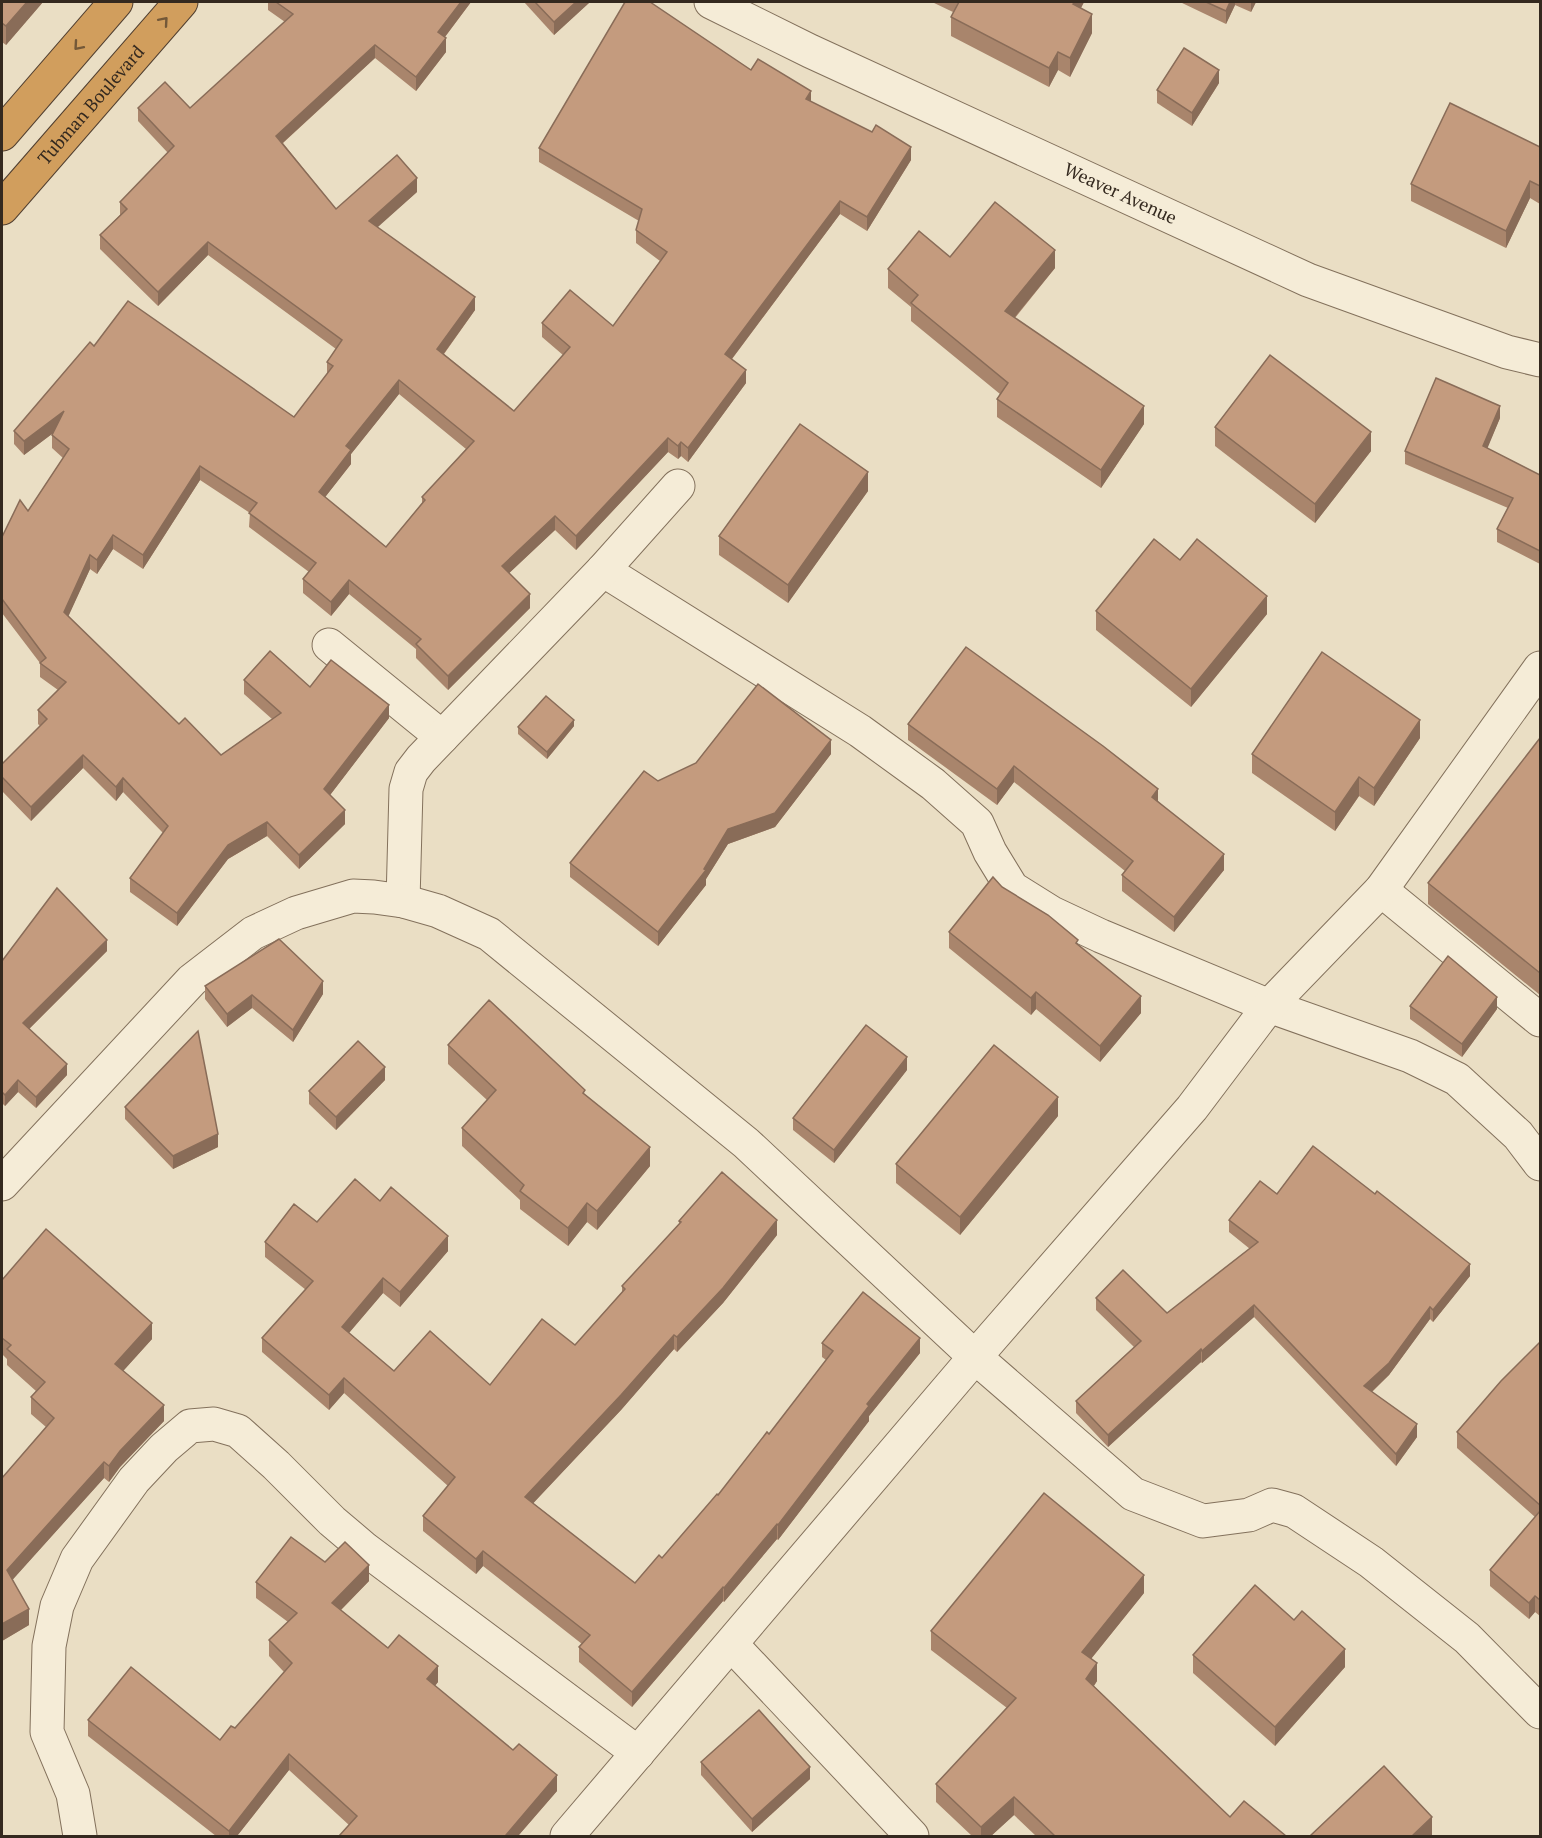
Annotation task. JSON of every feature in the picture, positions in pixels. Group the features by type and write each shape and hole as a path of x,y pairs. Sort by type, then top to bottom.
{"highway":[{"path":"2,134 116,2"},
{"name":"Tubman Boulevard","path":"2,208 181,2"}],"street":[{"name":"Weaver Avenue","path":"711,2 810,51 1308,280 1507,352 1540,360"},
{"path":"403,901 406,789 411,772 603,570 678,486"},
{"path":"603,570 860,731 933,784 977,823 990,852 1012,888 1052,913 1101,936 1269,1006 1410,1056 1457,1078 1518,1135 1540,1164"},
{"path":"329,645 442,737"},
{"path":"567,1836 975,1357 1192,1108 1269,1006 1381,890 1540,668"},
{"path":"1381,890 1540,1020"},
{"path":"2,1184 192,980 253,933 296,913 353,896 403,901 438,911 489,934 746,1143 975,1357 1132,1494 1203,1521 1249,1515 1272,1505 1294,1511 1371,1562 1467,1638 1540,1712"},
{"path":"80,1836 73,1794 47,1732 49,1646 57,1606 77,1559 107,1516 134,1480 164,1448 190,1426 214,1424 238,1431 332,1521 365,1549 638,1753"},
{"path":"732,1645 912,1836"}],"building":[{"path":"2,2 27,2 6,26 2,23"},
{"path":"276,2 461,2 438,32 446,38 416,77 375,45 276,136 336,209 397,155 417,178 369,221 475,297 437,349 514,411 570,347 542,323 570,290 613,326 667,252 636,230 642,209 539,148 625,2 650,2 751,70 758,59 811,91 806,99 872,132 876,125 911,147 867,217 840,201 725,354 746,370 688,448 681,442 678,446 668,438 576,536 555,516 502,566 530,594 448,676 416,644 421,639 349,580 331,602 303,579 316,563 249,513 257,503 200,466 143,555 113,535 97,560 90,555 64,612 179,724 185,718 221,755 281,713 244,680 270,651 310,687 331,660 389,705 324,789 345,810 299,855 267,822 228,845 177,913 130,878 168,826 123,778 116,787 83,755 31,807 2,777 2,764 47,719 38,710 66,682 40,663 46,658 2,599 2,537 20,500 28,511 69,449 52,435 64,411 24,441 14,431 90,342 94,346 128,301 294,417 333,366 327,362 342,340 208,242 158,292 100,235 127,209 120,202 174,146 138,108 165,82 190,108 293,14","holes":["399,380 474,441 422,497 425,500 386,547 319,492 351,450 346,446"]},
{"path":"535,2 576,2 554,22"},
{"path":"959,2 1075,2 1073,4 1092,14 1070,58 1058,52 1049,68 951,17"},
{"path":"1206,2 1230,2 1226,11"},
{"path":"1184,48 1219,70 1192,113 1157,90"},
{"path":"1450,103 1540,147 1540,186 1530,181 1506,231 1411,184"},
{"path":"995,202 1055,250 1005,311 1144,406 1101,470 997,399 1008,383 911,303 918,295 888,269 919,231 950,257"},
{"path":"1270,355 1371,432 1315,504 1215,427"},
{"path":"1436,378 1500,406 1483,446 1540,475 1540,551 1497,529 1513,498 1405,451"},
{"path":"800,424 868,472 788,585 719,536"},
{"path":"1154,539 1180,560 1197,539 1267,596 1191,689 1096,611"},
{"path":"966,647 1103,746 1158,789 1152,797 1224,854 1174,917 1122,875 1133,861 1014,766 997,789 908,724"},
{"path":"1322,652 1420,720 1374,788 1359,777 1335,812 1252,754"},
{"path":"758,684 831,740 775,813 728,829 704,869 706,870 658,932 570,863 644,771 658,781 696,763"},
{"path":"546,696 574,720 547,752 518,727"},
{"path":"1540,738 1540,973 1428,883"},
{"path":"993,877 1002,887 1048,915 1078,940 1076,943 1141,996 1100,1046 1036,992 1031,998 949,932"},
{"path":"57,888 107,940 23,1023 67,1064 36,1097 18,1080 5,1095 2,1092 2,961"},
{"path":"279,939 323,981 293,1030 252,995 227,1014 205,986"},
{"path":"1448,956 1497,997 1462,1044 1410,1006"},
{"path":"489,1000 585,1090 583,1093 650,1147 597,1211 587,1203 568,1228 520,1191 524,1185 462,1128 496,1090 448,1045"},
{"path":"866,1025 907,1057 834,1150 793,1118"},
{"path":"198,1031 218,1134 173,1156 125,1107"},
{"path":"358,1041 385,1067 336,1117 309,1091"},
{"path":"994,1045 1058,1097 960,1217 896,1164"},
{"path":"1313,1146 1375,1194 1377,1191 1470,1264 1433,1310 1430,1307 1389,1363 1364,1386 1417,1424 1396,1454 1254,1305 1202,1351 1201,1349 1108,1435 1076,1401 1141,1341 1096,1298 1123,1270 1167,1313 1258,1242 1229,1220 1260,1181 1277,1194"},
{"path":"722,1172 777,1220 723,1288 677,1337 674,1335 525,1497 635,1583 659,1555 662,1558 718,1495 767,1432 769,1434 833,1351 822,1343 863,1292 920,1338 867,1404 869,1406 778,1525 632,1692 579,1647 590,1635 483,1551 476,1559 423,1516 455,1477 344,1378 329,1395 262,1338 313,1281 265,1242 294,1204 317,1222 355,1179 380,1201 391,1187 448,1236 400,1292 383,1278 342,1327 394,1371 430,1331 490,1385 542,1319 575,1345 625,1289 622,1286 681,1222 679,1221"},
{"path":"46,1229 152,1323 115,1364 164,1405 120,1451 109,1466 104,1462 7,1570 29,1609 2,1624 2,1478 54,1418 31,1397 45,1382 7,1349 11,1345 2,1338 2,1280"},
{"path":"1540,1342 1540,1505 1457,1432 1501,1381"},
{"path":"1044,1493 1144,1575 1082,1652 1097,1663 1086,1679 1230,1817 1244,1801 1286,1836 1055,1836 1014,1797 981,1827 936,1784 1016,1698 931,1631"},
{"path":"1540,1511 1540,1600 1535,1596 1529,1603 1490,1570"},
{"path":"291,1537 325,1562 345,1542 369,1565 332,1603 388,1648 399,1635 438,1666 427,1679 513,1750 519,1744 557,1775 506,1835 508,1836 339,1836 357,1816 289,1754 229,1831 88,1720 131,1667 220,1740 231,1726 235,1728 292,1663 269,1640 297,1613 256,1582"},
{"path":"1255,1585 1294,1620 1302,1611 1345,1649 1275,1727 1193,1655"},
{"path":"759,1710 810,1767 752,1819 701,1762"},
{"path":"1384,1766 1432,1817 1412,1836 1310,1836"}]}
